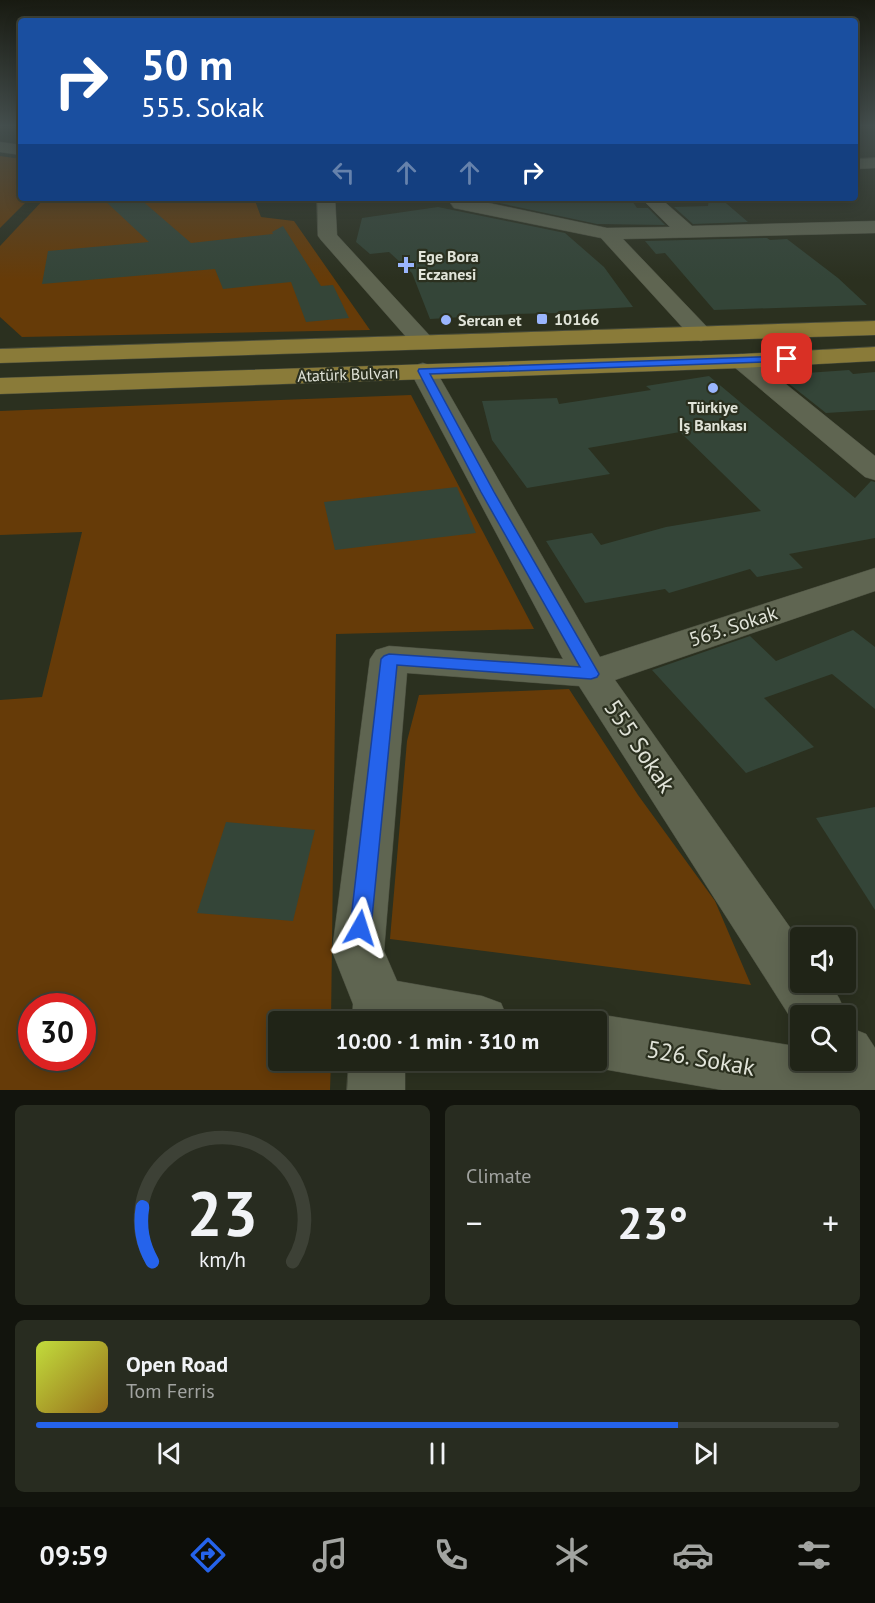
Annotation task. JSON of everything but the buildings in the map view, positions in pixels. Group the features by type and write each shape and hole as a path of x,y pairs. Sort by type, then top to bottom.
{"main road":[{"name":"Atatürk Bulvarı","path":"0,386 423,357 701,334 875,328"},
{"name":"Atatürk Bulvarı","path":"0,356 423,357 742,361 875,354"}],"street":[{"name":"555 Sokak","path":"326,201 328,236 423,357 488,492 591,674 813,1005"},
{"path":"458,201 460,204 607,234 875,227"},
{"path":"653,201 687,232"},
{"path":"607,234 701,334"},
{"path":"742,361 875,471"},
{"name":"563. Sokak","path":"591,674 875,579"},
{"path":"379,1011 358,951 389,659 591,674"},
{"name":"526. Sokak","path":"607,1042 865,1079"},
{"path":"376,1090 377,1071"}],"shaded area":[{"path":"0,177 18,177 18,201 27,201 0,228"},
{"path":"42,201 255,201 261,217 294,221 370,330 22,337 0,317 0,246"},
{"path":"411,395 534,629 336,634 331,1011 268,1011 268,1071 331,1071 330,1090 0,1090 0,700 42,697 82,532 0,535 0,411"},
{"path":"569,689 638,795 715,901 751,985 390,939 407,741 419,695"}],"place":[{"name":"Ege Bora Eczanesi","path":"406,265"},
{"name":"10166","path":"542,319"},
{"name":"Sercan et","path":"446,320"},
{"name":"Türkiye İş Bankası","path":"713,388"}],"route":[{"path":"360,928 389,659 591,674 488,492 423,371 787,359"}]}
